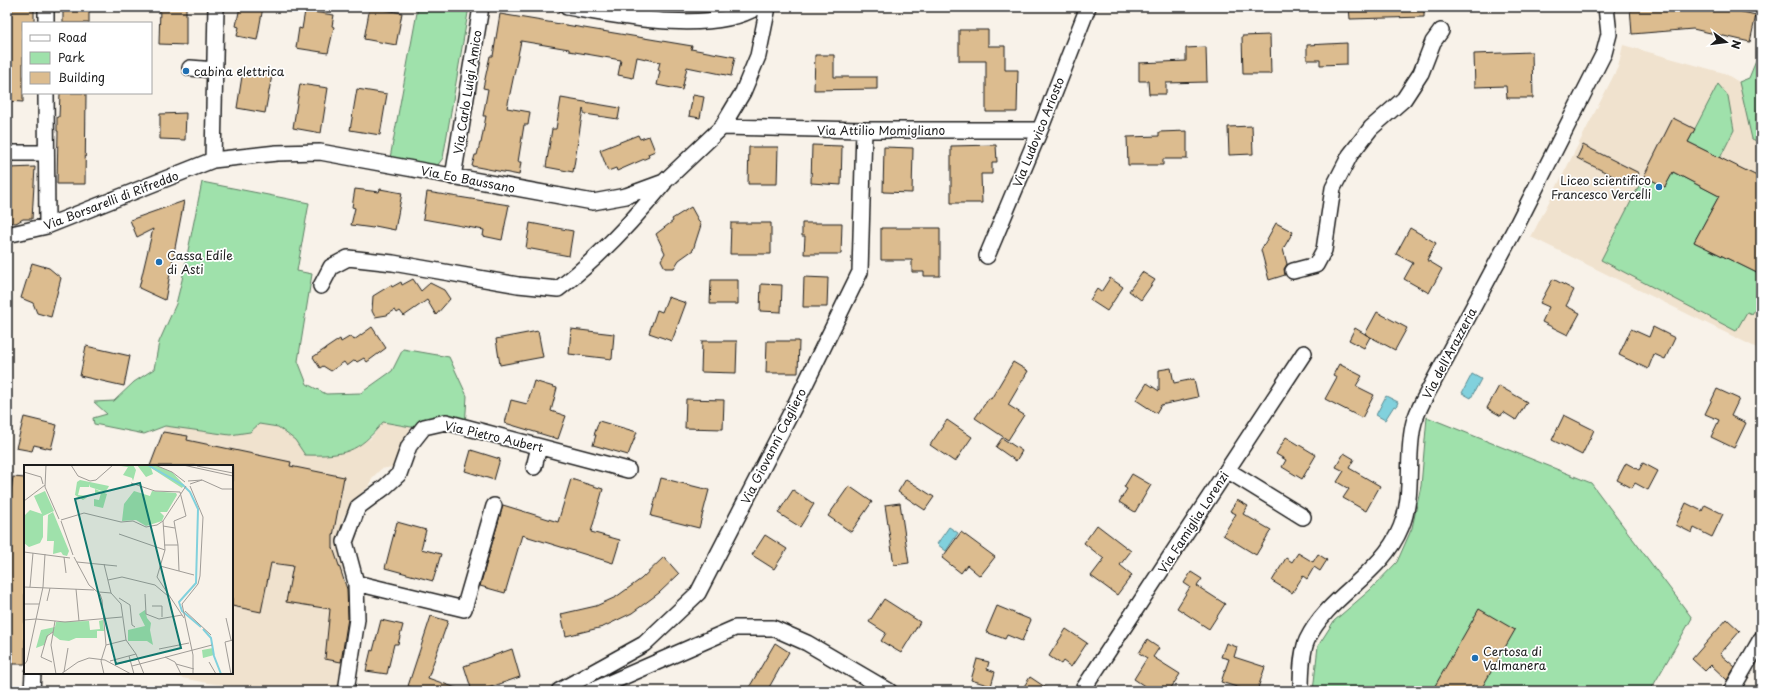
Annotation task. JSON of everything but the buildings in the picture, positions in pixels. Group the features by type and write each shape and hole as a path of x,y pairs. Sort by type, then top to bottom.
{"street":[{"path":"46,7 46,22"},
{"path":"213,160 216,7"},
{"name":"Via Carlo Luigi Amico","path":"454,176 482,7"},
{"path":"568,7 607,14 677,22 731,18 757,7"},
{"name":"Via Eo Baussano","path":"213,160 278,153 320,152 593,202 626,196 664,182 722,127 743,92 758,56 768,7"},
{"name":"Via Ludovico Ariosto","path":"987,256 1040,130 1088,7"},
{"name":"Via dell'Arazzeria","path":"1301,691 1301,672 1306,641 1320,618 1382,560 1401,527 1406,506 1411,439 1422,403 1518,223 1604,53 1608,34 1606,7"},
{"path":"1293,271 1316,265 1324,250 1332,188 1350,155 1371,128 1404,99 1421,73 1433,42 1441,32"},
{"path":"190,68 215,70"},
{"path":"46,94 47,226"},
{"name":"Via Attilio Momigliano","path":"722,127 864,130 1040,130"},
{"name":"Via Giovanni Cagliero","path":"559,691 644,644 698,593 796,403 860,272 864,130"},
{"path":"7,152 46,153"},
{"name":"Via Borsarelli di Rifreddo","path":"7,235 47,226 213,160"},
{"path":"321,286 331,267 348,258 393,263 518,285 558,289 584,269 636,217 664,182"},
{"name":"Via Famiglia Lorenzi","path":"1082,691 1304,353"},
{"name":"Via Pietro Aubert","path":"346,691 357,619 356,583 345,542 358,508 399,474 409,446 424,427 446,422 628,470"},
{"path":"534,467 539,447"},
{"path":"1227,470 1303,517"},
{"path":"356,583 464,609 494,506"},
{"path":"591,691 735,628 773,628 807,643 881,689"},
{"path":"1731,691 1761,639"},
{"path":"32,691 33,674"}],"shaded area":[{"name":"Liceo scientifico Francesco Vercelli","path":"1623,45 1724,73 1739,82 1749,78 1761,49 1761,350 1531,237 1618,67"},
{"path":"383,422 411,427 392,467 381,469 372,478 370,485 358,496 343,517 340,544 344,561 343,579 351,596 343,662 337,691 271,691 207,683 163,674 233,674 233,465 150,465 165,426 230,435 250,432 259,424 278,427 295,440 305,455 370,439"}],"green space":[{"path":"418,7 469,7 443,158 437,166 390,158"},
{"path":"1761,49 1761,103 1756,112 1761,114 1761,143 1752,139 1739,82 1749,78"},
{"path":"1718,84 1728,96 1734,130 1720,158 1688,142"},
{"path":"1673,172 1719,196 1694,242 1761,275 1761,301 1752,314 1747,312 1736,331 1601,260 1644,176 1665,187"},
{"path":"202,182 309,203 297,271 312,274 298,361 307,384 326,394 361,393 392,371 403,349 449,357 467,396 465,427 411,427 383,422 366,440 349,450 330,455 305,455 295,440 278,427 259,424 250,432 230,435 165,426 144,434 94,424 93,418 107,414 94,402 114,401 134,382 154,369 159,342 176,304"},
{"path":"1427,417 1591,483 1692,618 1650,691 1313,691 1318,646 1334,621 1370,590 1397,562 1412,528 1421,486"}],"water":[{"path":"1472,374 1481,379 1471,398 1462,393"},
{"path":"1386,396 1398,402 1396,407 1394,406 1385,420 1376,415"},
{"path":"949,527 958,533 946,551 937,544"}],"place":[{"name":"cabina elettrica","path":"186,71"},
{"name":"Liceo scientifico Francesco Vercelli","path":"1659,187"},
{"name":"Cassa Edile di Asti","path":"159,262"},
{"name":"Certosa di Valmanera","path":"1475,658"}]}
